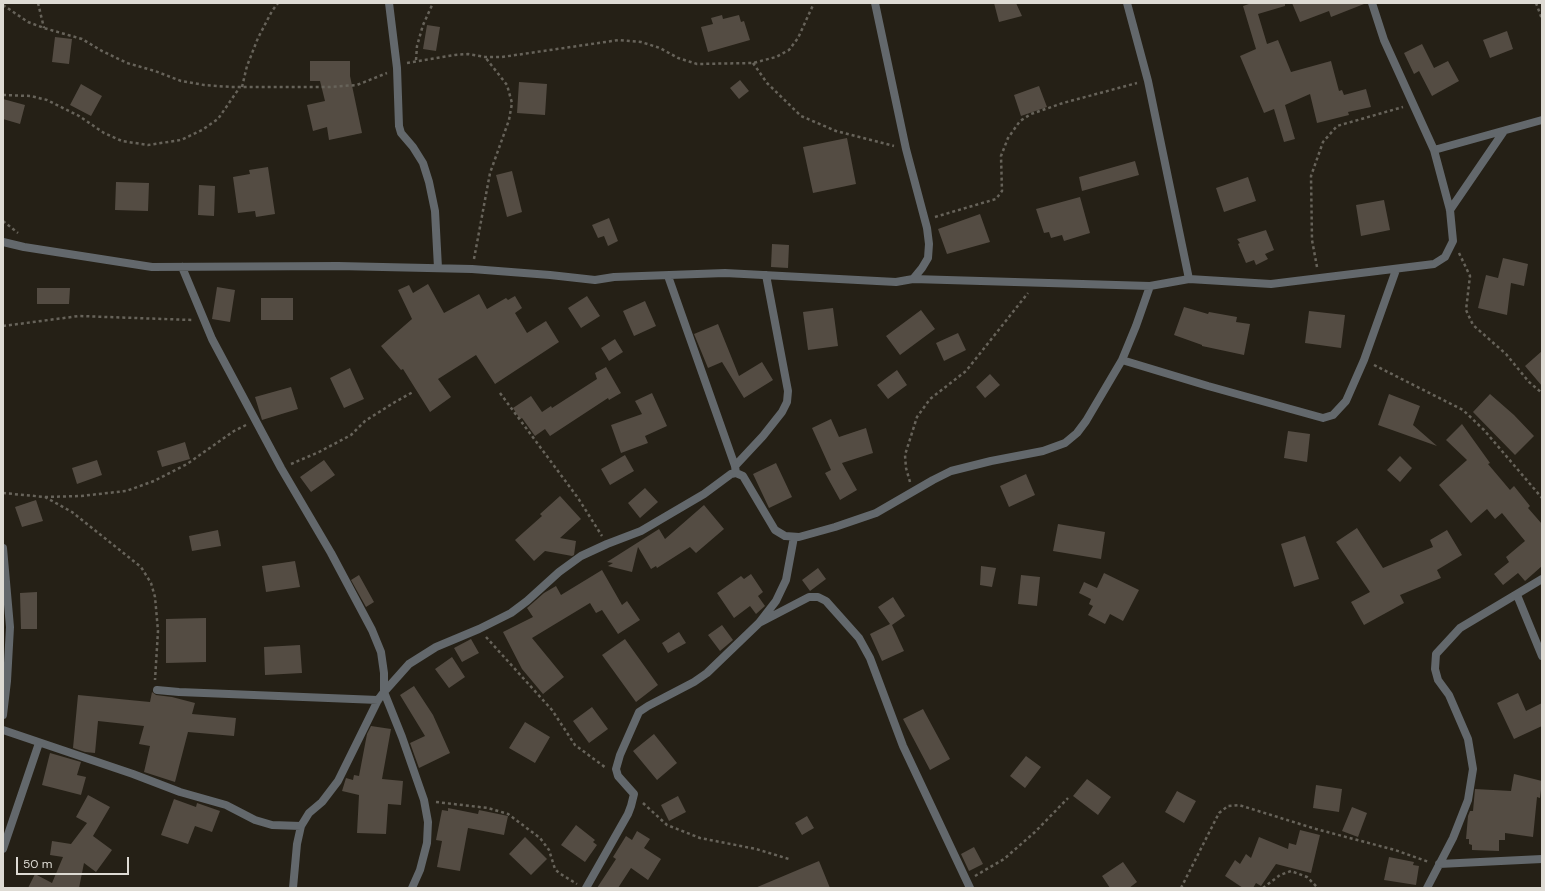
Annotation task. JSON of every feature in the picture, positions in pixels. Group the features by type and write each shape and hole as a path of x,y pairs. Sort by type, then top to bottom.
{"street":[{"path":"389,3 397,68 399,126 401,133 413,147 423,163 430,182 435,211 438,268"},
{"path":"876,3 906,149 925,220 929,244 928,258 913,279"},
{"path":"1127,3 1148,81 1189,279"},
{"path":"3,242 24,247 152,267 338,266 438,268 472,269 595,280 614,277 725,273 896,282 913,279 1150,286 1189,279 1271,284 1320,277 1396,270 1434,264 1445,257 1453,241 1450,210 1434,150 1384,40 1372,3"},
{"path":"1434,150 1542,120"},
{"path":"1450,210 1504,131"},
{"path":"182,267 212,339 281,468 331,553 372,630 381,652 384,673 384,692 402,737 424,800 428,822 426,842 420,870 412,888"},
{"path":"1122,360 1323,418 1333,415 1346,401 1364,360 1396,270"},
{"path":"293,888 297,844 301,826 309,814 322,802 338,781 378,700 409,664 436,647 498,620 522,605 559,572 581,556 641,530 704,494 736,469 782,412 787,402 788,391 766,275"},
{"path":"668,276 736,469 743,476 775,530 785,536 794,537 835,527 876,513 932,480 951,471 990,461 1043,451 1065,443 1077,433 1086,421 1122,360 1150,286"},
{"path":"586,888 628,814 634,794 618,776 616,769 620,754 639,712 694,682 707,673 759,623 776,601 786,580 794,537"},
{"path":"3,548 10,627 7,681 3,715"},
{"path":"1427,888 1453,838 1468,800 1473,770 1468,739 1449,695 1438,680 1435,668 1436,654 1460,628 1542,579"},
{"path":"1516,594 1542,656"},
{"path":"759,623 809,597 818,597 826,601 859,638 870,658 903,746 937,814 968,884"},
{"path":"157,690 378,700"},
{"path":"3,730 133,774 180,792 226,805 255,820 272,825 301,826"},
{"path":"3,849 39,743"},
{"path":"1439,865 1542,859"}],"path":[{"path":"38,3 44,28"},
{"path":"3,94 31,96 48,100 79,116 104,133 122,140 148,145 181,140 202,130 218,119 241,87 247,66 258,38 272,11 278,3"},
{"path":"416,60 417,46 433,3"},
{"path":"3,5 28,22 82,39 127,63 155,71 181,81 204,85 241,87 330,87 357,85 416,60 468,54 485,57 502,57 619,40 641,42 660,48 678,58 697,64 753,63 776,58 789,50 798,38 814,3"},
{"path":"1536,3 1542,19"},
{"path":"472,269 490,173 510,120 512,103 507,85 485,57"},
{"path":"753,63 766,83 800,116 836,131 906,149"},
{"path":"925,220 996,199 1002,191 1001,156 1008,138 1020,121 1031,114 1063,103 1148,81"},
{"path":"1320,277 1312,240 1311,176 1323,142 1338,126 1413,104"},
{"path":"1453,241 1470,276 1466,310 1473,326 1506,354 1529,382 1542,393"},
{"path":"913,492 906,468 905,455 917,417 930,399 966,371 1037,283"},
{"path":"3,326 78,316 205,321"},
{"path":"1364,360 1463,410 1484,430 1542,498"},
{"path":"281,468 319,452 351,435 365,421 413,392"},
{"path":"500,393 578,498 607,544"},
{"path":"3,493 45,497 81,496 126,491 154,481 187,464 234,431 255,420"},
{"path":"45,497 72,512 106,539 141,568 151,583 155,597 158,630 154,681 157,690"},
{"path":"479,629 552,710 575,745 618,776"},
{"path":"634,794 667,825 700,838 756,849 789,859"},
{"path":"968,884 1004,859 1035,832 1068,798"},
{"path":"424,800 488,808 508,814 540,838 549,850 555,869 559,874 586,888"},
{"path":"1181,888 1219,813 1228,806 1234,805 1239,805 1316,829 1395,850 1439,865"},
{"path":"1263,888 1280,875 1291,871 1308,877 1318,888"}],"building":[{"path":"994,3 1016,3 1022,16 999,22"},
{"path":"1252,3 1285,3 1285,6 1258,14 1267,44 1278,40 1291,72 1331,61 1339,91 1342,90 1344,95 1366,89 1371,107 1348,112 1349,115 1317,123 1310,94 1285,105 1295,139 1284,142 1274,109 1264,113 1240,56 1256,49 1243,6"},
{"path":"1292,3 1364,4 1331,17 1329,11 1300,22"},
{"path":"722,15 723,19 739,15 741,22 744,21 750,40 708,52 701,27 713,24 711,18"},
{"path":"427,25 440,27 436,51 423,49"},
{"path":"1507,31 1513,49 1490,58 1483,40"},
{"path":"55,37 72,39 69,64 52,62"},
{"path":"1422,44 1434,68 1448,61 1459,81 1432,96 1419,71 1414,74 1404,53"},
{"path":"310,61 350,61 350,76 362,133 329,140 327,127 313,131 307,105 325,101 320,81 310,81"},
{"path":"740,80 749,91 739,99 730,88"},
{"path":"519,82 547,84 545,115 517,113"},
{"path":"81,84 102,96 91,116 70,105"},
{"path":"1039,86 1047,107 1021,116 1014,95"},
{"path":"3,99 25,105 20,124 3,119"},
{"path":"847,138 856,184 813,193 803,147"},
{"path":"1135,161 1139,175 1082,191 1079,177"},
{"path":"268,167 275,214 256,217 255,211 238,213 233,177 250,174 249,170"},
{"path":"512,171 522,212 507,217 496,175"},
{"path":"1248,177 1256,201 1224,212 1216,188"},
{"path":"116,182 149,183 148,211 115,210"},
{"path":"199,185 215,186 214,216 198,215"},
{"path":"1080,197 1090,233 1064,241 1062,235 1051,238 1049,232 1044,233 1036,209"},
{"path":"1384,200 1390,230 1361,236 1356,205"},
{"path":"980,214 990,242 947,254 938,229"},
{"path":"609,218 618,241 608,246 604,236 598,238 592,225"},
{"path":"1266,230 1274,250 1265,254 1268,259 1256,265 1254,260 1246,263 1238,244 1240,243 1237,239"},
{"path":"772,244 789,245 788,268 771,267"},
{"path":"1503,258 1528,264 1524,286 1511,283 1507,315 1478,308 1486,275 1498,278"},
{"path":"428,284 444,313 479,294 487,309 506,298 508,300 515,296 522,308 515,313 527,333 546,321 559,342 495,384 476,355 438,379 451,397 430,412 403,369 401,370 381,346 412,319 398,290 409,285 413,293"},
{"path":"217,287 235,290 230,322 212,319"},
{"path":"37,288 70,288 69,304 37,304"},
{"path":"587,296 600,316 581,328 568,308"},
{"path":"261,298 293,298 293,320 261,320"},
{"path":"645,301 656,326 634,336 623,311"},
{"path":"1184,307 1208,314 1209,312 1237,317 1236,322 1250,324 1244,355 1202,346 1174,335"},
{"path":"833,308 838,346 808,350 803,312"},
{"path":"921,310 935,329 900,355 886,336"},
{"path":"1309,311 1345,315 1341,348 1305,343"},
{"path":"718,324 739,376 762,362 773,380 744,398 722,362 708,368 694,334"},
{"path":"958,333 966,350 944,361 936,343"},
{"path":"615,339 623,352 609,361 601,348"},
{"path":"1542,351 1542,386 1525,366"},
{"path":"606,367 621,393 609,400 608,398 550,436 545,429 535,436 522,418 520,419 513,408 531,396 542,412 551,406 552,408 597,379 595,373"},
{"path":"350,368 364,399 344,408 330,378"},
{"path":"897,370 907,385 888,399 877,385"},
{"path":"990,374 1000,385 985,398 976,387"},
{"path":"291,387 298,409 262,420 255,397"},
{"path":"652,393 667,426 645,436 648,443 621,453 611,425 642,414 635,401"},
{"path":"1389,394 1420,406 1413,425 1437,446 1378,425"},
{"path":"1490,394 1514,415 1534,436 1515,455 1473,412"},
{"path":"831,419 839,437 866,428 873,453 842,463 857,490 840,500 825,473 831,470 812,428"},
{"path":"1462,424 1490,463 1488,464 1510,490 1514,486 1530,506 1528,508 1542,524 1542,566 1525,581 1518,573 1503,585 1494,574 1509,562 1506,557 1525,541 1502,513 1495,519 1487,509 1471,523 1439,485 1467,460 1446,440"},
{"path":"1288,431 1310,434 1307,462 1284,458"},
{"path":"185,442 190,459 162,467 157,451"},
{"path":"625,455 634,471 610,485 601,469"},
{"path":"1400,456 1412,468 1400,482 1387,470"},
{"path":"97,460 102,475 77,484 72,468"},
{"path":"324,460 335,475 311,492 300,477"},
{"path":"776,463 792,497 769,508 753,474"},
{"path":"1026,474 1035,495 1009,507 1000,486"},
{"path":"645,488 658,502 640,518 628,503"},
{"path":"560,496 581,519 560,538 576,541 574,555 572,556 545,551 534,561 515,540 542,516 540,514"},
{"path":"36,500 43,521 22,527 15,507"},
{"path":"704,505 724,529 696,553 690,547 657,568 656,566 651,569 638,547 632,572 608,566 613,563 607,562 659,529 665,539"},
{"path":"1058,524 1105,532 1101,559 1053,551"},
{"path":"1357,528 1383,568 1433,547 1430,540 1447,530 1462,555 1437,570 1441,578 1400,595 1404,603 1364,625 1351,602 1370,592 1336,542"},
{"path":"218,530 221,546 192,551 189,536"},
{"path":"1305,536 1319,579 1294,587 1281,544"},
{"path":"295,561 300,587 266,592 262,566"},
{"path":"981,566 996,568 992,587 980,585"},
{"path":"818,568 826,579 810,591 802,580"},
{"path":"602,570 622,605 627,601 640,620 618,634 602,610 596,613 590,603 532,638 564,677 543,694 522,669 503,632 533,617 527,608 544,593 556,586 561,595"},
{"path":"1104,573 1139,590 1123,621 1110,614 1105,624 1088,615 1093,606 1089,604 1091,599 1079,593 1084,582 1097,588"},
{"path":"751,574 763,592 758,596 765,606 756,614 750,606 734,618 717,593 741,576 744,579"},
{"path":"359,575 374,602 366,607 351,580"},
{"path":"1021,575 1040,577 1037,606 1018,604"},
{"path":"37,592 37,629 21,629 20,593"},
{"path":"893,597 905,616 892,625 904,651 882,661 870,634 890,624 878,607"},
{"path":"206,618 206,662 166,663 166,619"},
{"path":"722,625 733,640 720,651 708,635"},
{"path":"679,632 686,643 668,653 662,643"},
{"path":"471,639 479,653 462,662 454,648"},
{"path":"625,639 658,685 636,702 602,655"},
{"path":"300,645 302,673 265,675 264,647"},
{"path":"452,657 465,677 449,688 435,669"},
{"path":"414,686 433,715 450,753 419,768 410,743 425,736 400,695"},
{"path":"152,692 156,695 172,697 195,703 192,714 236,718 234,736 188,732 175,782 144,772 150,746 139,744 144,726 98,721 95,753 85,752 73,748 78,695 150,702"},
{"path":"1518,693 1526,711 1542,703 1542,726 1514,739 1497,703"},
{"path":"592,707 608,729 589,743 573,721"},
{"path":"923,709 950,759 930,770 903,719"},
{"path":"525,722 550,737 535,763 509,748"},
{"path":"371,726 391,729 382,779 403,781 401,805 388,804 386,834 357,833 359,795 342,791 346,778 353,780 354,775 359,776 367,734"},
{"path":"654,734 677,763 657,780 633,751"},
{"path":"50,753 81,762 77,775 86,777 81,795 42,785"},
{"path":"1026,756 1041,767 1025,788 1010,776"},
{"path":"1514,774 1542,781 1540,798 1537,797 1533,837 1505,833 1505,840 1499,840 1499,851 1472,850 1472,845 1469,844 1469,839 1466,839 1468,816 1470,811 1473,811 1475,789 1511,791"},
{"path":"1087,779 1111,797 1098,815 1073,796"},
{"path":"1316,785 1342,789 1339,812 1313,808"},
{"path":"1177,791 1196,801 1184,823 1165,812"},
{"path":"88,795 110,807 93,836 112,850 96,872 84,863 79,888 28,888 35,874 52,883 63,857 50,855 52,841 71,844 87,823 76,817"},
{"path":"678,796 686,812 669,821 661,805"},
{"path":"174,799 196,807 197,803 220,811 212,832 195,826 188,844 161,835"},
{"path":"1352,807 1367,813 1358,837 1342,831"},
{"path":"448,808 478,814 479,810 508,816 504,835 468,828 460,871 437,867 442,841 436,840 442,810 448,811"},
{"path":"807,816 814,828 802,835 795,823"},
{"path":"576,825 595,840 593,842 597,845 585,862 561,845"},
{"path":"1300,830 1320,835 1311,873 1276,864 1261,886 1256,883 1253,888 1243,888 1225,876 1235,860 1240,864 1246,854 1251,858 1259,837 1288,849 1289,843 1296,845"},
{"path":"637,831 650,839 644,848 661,859 648,880 631,868 618,888 597,888 616,859 613,857 626,836 632,840"},
{"path":"525,837 547,859 531,875 509,854"},
{"path":"974,847 983,864 969,871 961,854"},
{"path":"1389,857 1414,862 1413,865 1419,866 1416,885 1384,880"},
{"path":"819,861 830,888 755,888"},
{"path":"1123,862 1137,882 1129,888 1110,888 1102,876"}]}
